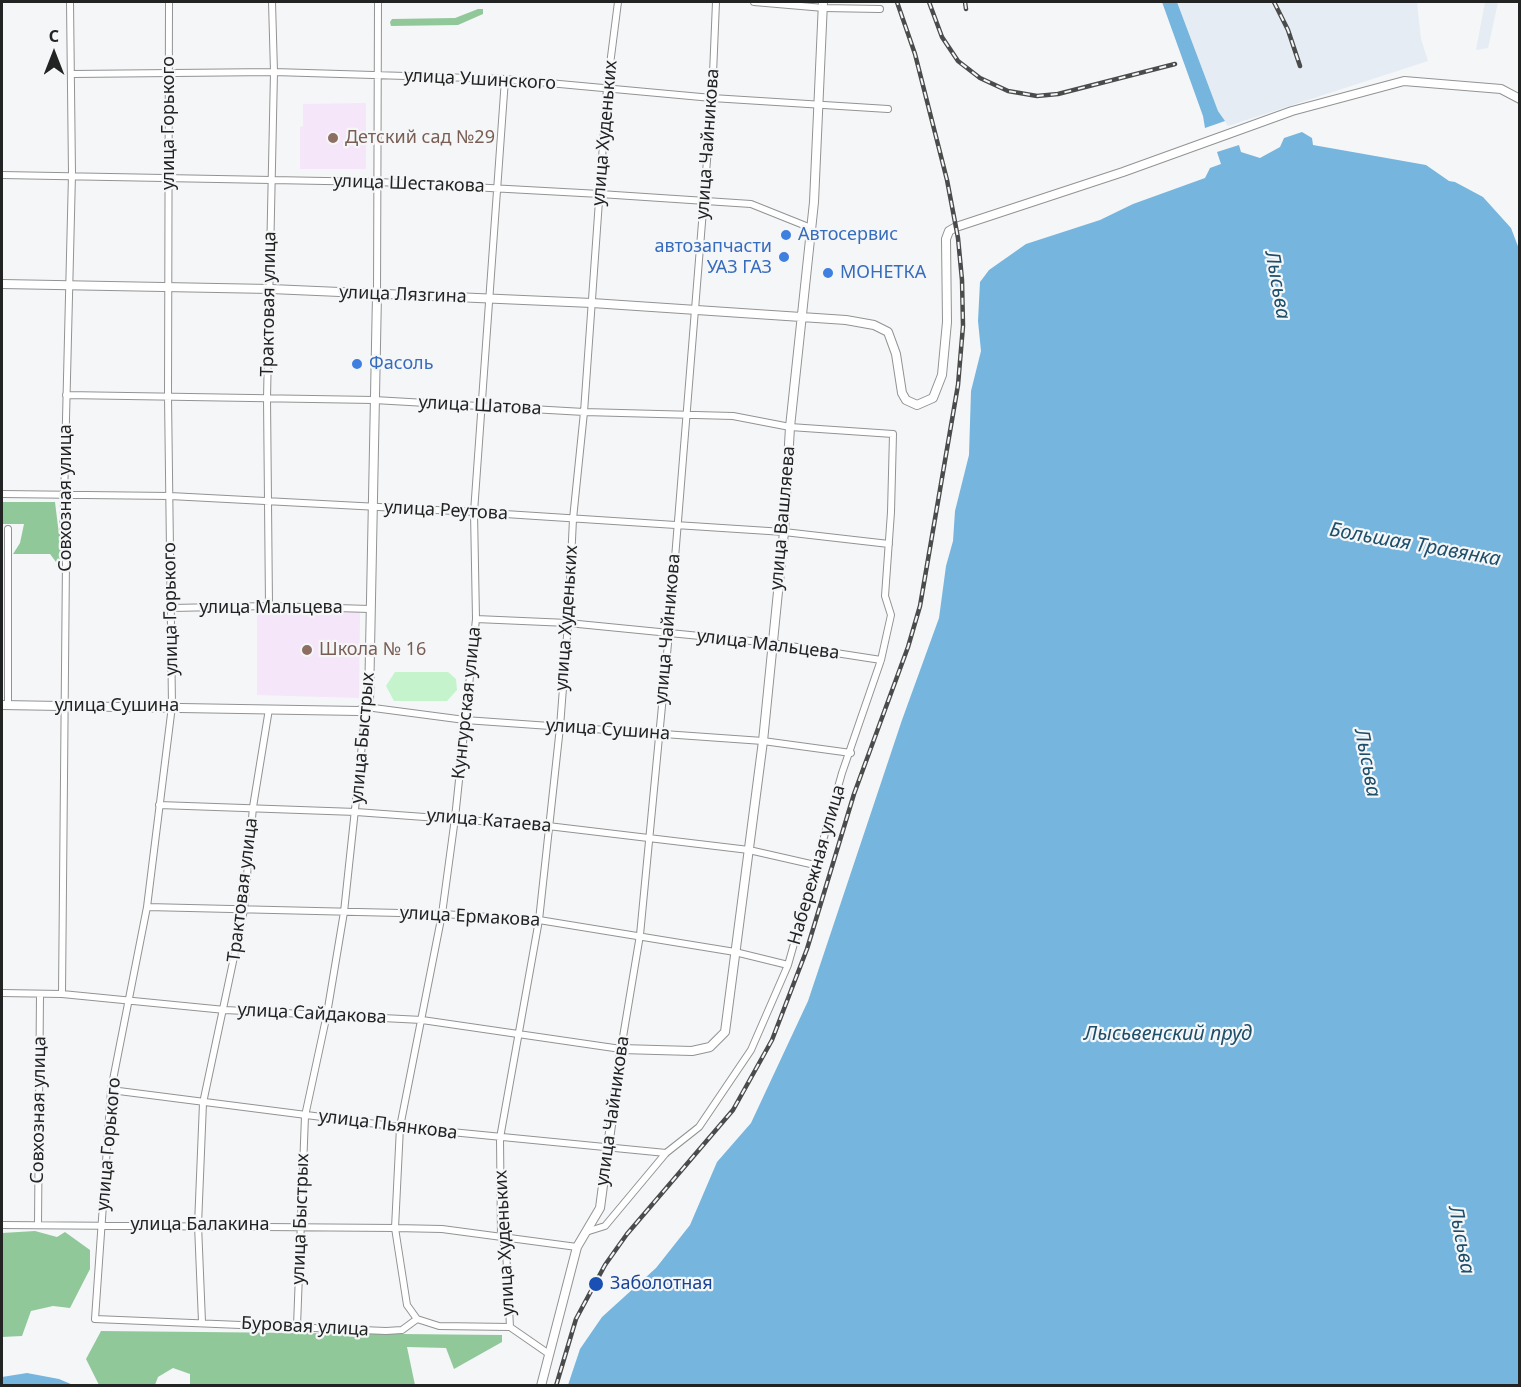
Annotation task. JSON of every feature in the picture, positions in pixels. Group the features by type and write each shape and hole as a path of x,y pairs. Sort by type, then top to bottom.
{"street":[{"name":"Совхозная улица","path":"62,994 64,494 72,174 70,2"},
{"name":"улица Горького","path":"95,1319 111,1090 147,908 172,706 168,396 169,2"},
{"name":"Трактовая улица","path":"269,606 267,398 274,72 272,2"},
{"name":"улица Быстрых","path":"297,1326 305,1116 327,1014 344,912 366,707 369,700 379,182 378,2"},
{"name":"улица Худеньких","path":"549,1354 510,1328 506,1250 501,1237 500,1138 539,920 560,727 573,519 584,412 607,88 618,2"},
{"name":"улица Чайникова","path":"577,1247 589,1231 600,1209 621,1049 640,935 669,633 712,98 716,2"},
{"path":"754,2 880,9"},
{"name":"улица Вашляева","path":"621,1049 693,1051 710,1047 724,1032 763,741 771,643 784,532 790,427 811,228 824,5"},
{"name":"улица Ушинского","path":"72,74 274,72 505,79 712,98 888,109"},
{"name":"Кунгурская улица","path":"417,1319 407,1305 395,1228 400,1127 442,914 455,818 476,619 474,512 505,79"},
{"name":"улица Лязгина","path":"2,284 271,289 488,298 846,320 874,325 888,332 897,354 902,393 906,400 917,405 928,402 937,391 943,364 947,322 946,239 949,231 956,227 1123,172 1292,111 1404,81 1501,89 1520,99"},
{"name":"улица Шестакова","path":"2,175 72,174 379,182 600,194 751,204 811,228"},
{"name":"улица Шатова","path":"66,395 374,400 584,412 733,416 790,427 892,434"},
{"name":"Набережная улица","path":"589,1231 605,1226 666,1152 699,1127 751,1050 788,965 815,865 881,660 891,615 885,596 892,434"},
{"name":"улица Реутова","path":"2,494 170,496 474,512 784,532 889,544"},
{"path":"5,705 8,529"},
{"name":"улица Мальцева","path":"171,608 269,606 370,609"},
{"name":"улица Мальцева","path":"476,619 568,623 771,643 881,660"},
{"name":"улица Сушина","path":"5,705 172,706 359,711 366,707 465,720 763,741 851,753"},
{"name":"Трактовая улица","path":"202,1322 198,1225 203,1103 225,1010 244,910 253,807 269,708"},
{"name":"улица Катаева","path":"159,805 356,812 548,826 749,850 815,865"},
{"name":"улица Ермакова","path":"147,908 442,914 539,920 735,952 788,965"},
{"name":"улица Сайдакова","path":"2,993 62,994 225,1010 422,1020 518,1036 621,1049"},
{"name":"Совхозная улица","path":"38,1224 40,995"},
{"name":"улица Пьянкова","path":"111,1090 400,1127 608,1149 666,1152"},
{"name":"улица Балакина","path":"2,1225 442,1229 577,1247"},
{"path":"541,1386 577,1247"},
{"name":"Буровая улица","path":"95,1319 394,1331 402,1330 417,1319"},
{"path":"417,1319 439,1326 510,1328"}],"shaded area":[{"path":"1177,2 1417,2 1421,39 1428,61 1228,126 1218,111"},
{"path":"1485,2 1498,2 1488,48 1476,50"},
{"name":"Детский сад №29","path":"366,103 366,169 300,169 300,127 303,126 303,104"},
{"name":"Школа № 16","path":"257,611 360,611 359,698 257,695"}],"green space":[{"path":"483,9 483,14 458,25 391,26 390,22 392,19 455,18"},
{"path":"2,502 55,502 62,559 56,562 50,554 13,554 20,543 24,524 2,524"},
{"path":"395,672 448,672 456,679 457,690 447,701 394,701 386,686"},
{"path":"35,1231 57,1237 65,1232 90,1250 90,1269 70,1308 53,1306 31,1311 22,1336 2,1337 2,1233"},
{"path":"101,1331 502,1335 502,1342 454,1369 446,1348 407,1347 415,1385 190,1385 190,1374 173,1368 158,1377 155,1385 99,1385 86,1359"}],"water":[{"path":"1162,2 1177,2 1218,111 1225,121 1205,128 1203,116"},
{"name":"Лысьвенский пруд","path":"1302,132 1312,138 1313,145 1426,165 1449,181 1483,197 1511,228 1519,249 1519,1385 568,1385 580,1349 602,1317 656,1268 690,1225 717,1162 751,1123 808,1001 902,720 939,618 946,566 953,541 955,511 969,455 971,391 981,351 978,321 980,282 989,270 1026,244 1100,220 1133,204 1205,178 1210,168 1221,164 1217,152 1239,145 1241,152 1260,158 1280,147 1284,138"},
{"path":"27,1373 59,1379 73,1385 2,1385 2,1377"}],"railway":[{"path":"556,1386 576,1319 605,1265 627,1234 733,1110 772,1040 807,949 854,794 908,647 920,606 958,385 963,326 962,280 958,238 947,180 915,54 897,2"},
{"path":"929,2 942,37 958,61 980,78 1008,91 1037,96 1058,94 1175,64"},
{"path":"965,2 966,9"},
{"path":"1274,2 1288,30 1300,66"}],"place":[{"name":"Детский сад №29","path":"333,138"},
{"name":"Автосервис","path":"786,235"},
{"name":"автозапчасти УАЗ ГАЗ","path":"784,257"},
{"name":"МОНЕТКА","path":"828,273"},
{"name":"Фасоль","path":"357,364"},
{"name":"Школа № 16","path":"307,650"},
{"name":"Заболотная","path":"596,1284"}],"water label":[{"name":"Лысьва","path":"1277,285"},
{"name":"Большая Травянка","path":"1415,545"},
{"name":"Лысьва","path":"1367,763"},
{"name":"Лысьва","path":"1461,1240"}]}
